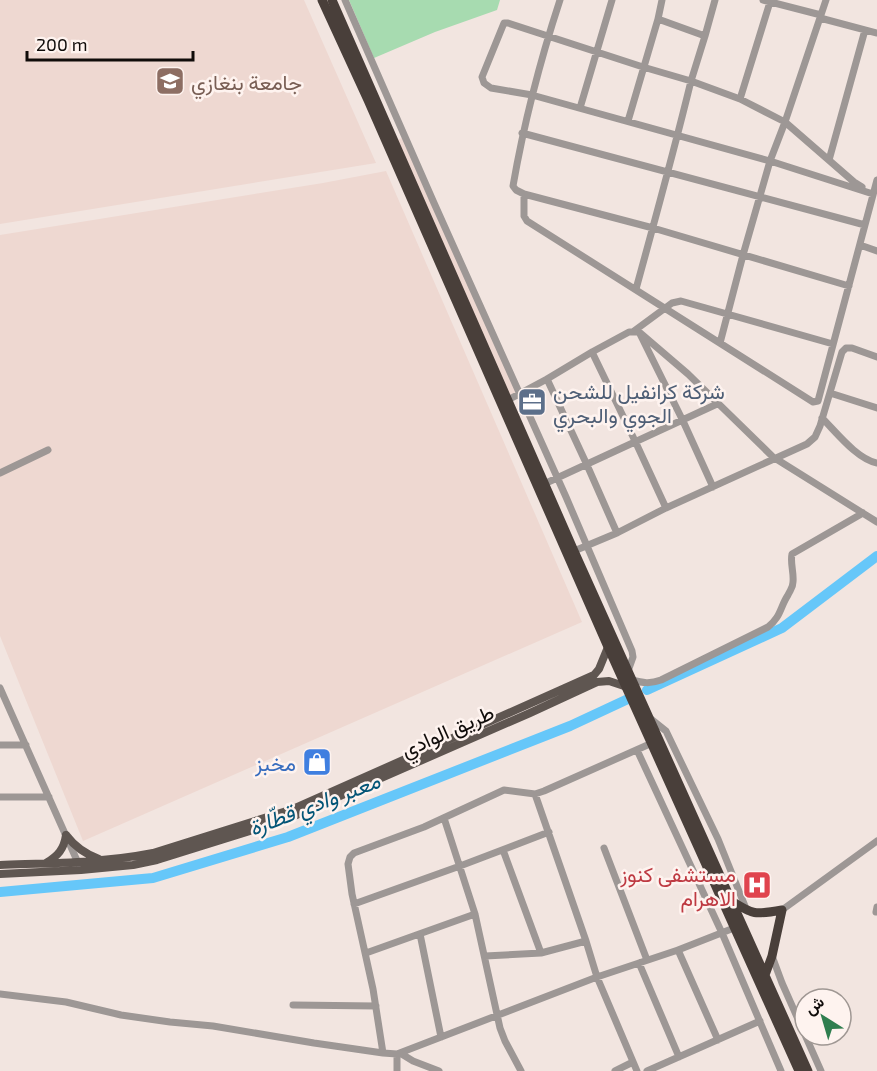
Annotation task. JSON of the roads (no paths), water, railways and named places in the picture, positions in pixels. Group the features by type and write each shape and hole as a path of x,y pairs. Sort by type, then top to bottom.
{"highway":[{"path":"322,0 611,643 647,714 808,1071"},
{"path":"332,0 574,551 611,643 629,679 652,743 799,1071"},
{"path":"730,900 754,913 782,910 772,956 765,975"}],"main road":[{"path":"611,643 596,678 609,681 629,679"},
{"name":"طريق الوادي","path":"0,865 133,865 285,820 312,805 596,678"},
{"name":"طريق الوادي","path":"0,874 80,866 153,853 312,805"},
{"path":"66,835 85,853 108,860"},
{"path":"45,864 62,849 66,835"}],"street":[{"path":"345,0 626,635 633,657 629,679 644,683 661,680 768,627 775,622 794,585 792,554 863,513"},
{"path":"560,0 522,133 513,186 516,190 849,286"},
{"path":"580,108 612,0"},
{"path":"628,121 662,0"},
{"path":"636,289 715,0"},
{"path":"720,343 770,161 826,0"},
{"path":"740,99 766,1 877,33"},
{"path":"658,19 705,36"},
{"path":"508,22 740,99 785,122 854,182 875,195 770,161 628,121 532,95 491,88 484,83 482,77 504,23 508,22"},
{"path":"828,160 865,30"},
{"path":"522,133 865,225"},
{"path":"524,194 524,216 527,221 815,402 818,401 875,195 877,180"},
{"path":"441,247 452,242"},
{"path":"860,244 877,250"},
{"path":"508,400 629,332 636,331 672,303 681,301 833,344"},
{"path":"636,331 688,374 776,459 877,522"},
{"path":"636,331 683,421 713,487"},
{"path":"574,551 812,441 822,418 842,352 846,348 852,348 877,357"},
{"path":"592,352 666,508"},
{"path":"547,379 617,533"},
{"path":"830,393 877,408"},
{"path":"544,484 717,404"},
{"path":"822,418 857,452 868,461 877,463"},
{"path":"0,473 48,450"},
{"path":"611,643 626,635"},
{"path":"0,688 80,866"},
{"path":"647,714 666,731 718,839 747,911"},
{"path":"382,1053 376,1006 354,904 348,864 352,855 444,818 504,790 535,794 652,743"},
{"path":"0,745 26,745"},
{"path":"637,750 722,933 781,1071"},
{"path":"535,794 597,977 637,1071"},
{"path":"0,797 49,797"},
{"path":"688,805 699,799"},
{"path":"444,818 475,914 500,1028 521,1071"},
{"path":"354,904 549,832"},
{"path":"782,910 877,841"},
{"path":"604,848 647,960"},
{"path":"503,850 541,953"},
{"path":"876,912 877,907"},
{"path":"366,953 475,914"},
{"path":"0,994 66,1002 121,1015 213,1026 382,1053 398,1053 597,977 678,950 734,928"},
{"path":"420,934 441,1037"},
{"path":"485,956 541,953 586,941"},
{"path":"678,950 718,1040"},
{"path":"772,956 793,1008"},
{"path":"639,963 680,1057"},
{"path":"293,1005 376,1006"},
{"path":"647,1071 760,1021"},
{"path":"799,1050 805,1047"},
{"path":"810,1047 821,1071"},
{"path":"397,1071 398,1053"},
{"path":"398,1053 439,1071"},
{"path":"615,1071 633,1062"}],"waterway":[{"name":"معبر وادي قطّارة","path":"647,690 782,628 877,556"},
{"name":"معبر وادي قطّارة","path":"0,892 153,878 288,837 570,726 628,699"}],"place":[{"name":"جامعة بنغازي","path":"170,81"},
{"name":"شركة كرانفيل للشحن الجوي والبحري","path":"532,402"},
{"name":"مخبز","path":"317,762"},
{"name":"مستشفى كنوز الاهرام","path":"757,885"}]}
